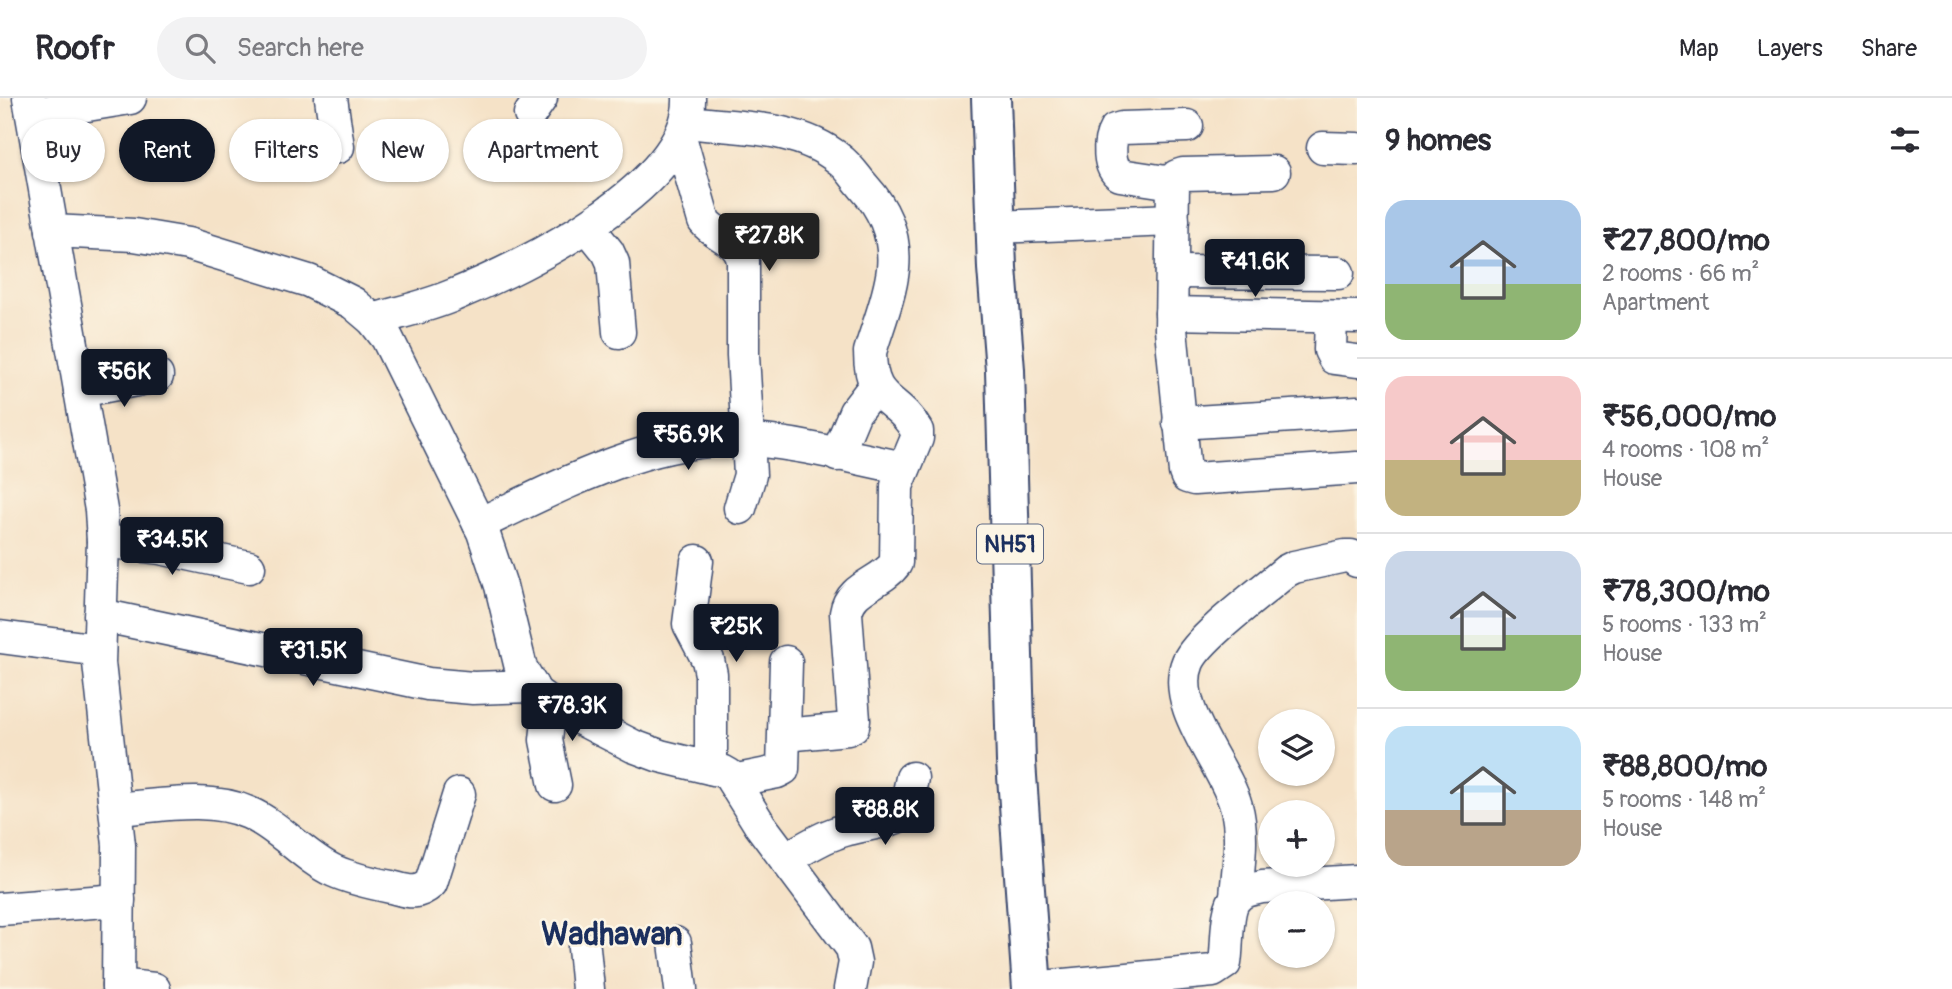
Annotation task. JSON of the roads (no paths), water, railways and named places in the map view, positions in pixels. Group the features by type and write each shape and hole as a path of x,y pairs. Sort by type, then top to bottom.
{"highway":[{"name":"NH51","path":"991,98 1005,370 1016,762 1032,988"}],"street":[{"path":"130,98 31,106 101,510 103,541 99,650 102,700 119,845 118,987 153,989"},
{"path":"331,98 334,119"},
{"path":"373,320 452,296 528,262 588,227 632,192 674,149 685,119"},
{"path":"685,119 806,139 840,159 879,204 891,238 893,271 870,352 870,365 875,386 917,431 917,438 897,486 896,563 889,573 855,594 848,602 846,613 855,720 853,726 848,729 785,735"},
{"path":"685,119 704,221 709,228 736,244 741,251 743,355 750,475 740,508"},
{"path":"1173,183 1120,175 1114,171 1111,164 1112,135 1115,130 1122,128 1187,126"},
{"path":"1323,148 1357,149"},
{"path":"1274,172 1184,174 1177,176 1173,183 1171,313 1185,472 1191,479 1357,468"},
{"path":"996,227 1173,220"},
{"path":"588,227 608,252 613,263 619,332"},
{"path":"52,231 134,235 188,244 309,281 353,303 373,320 387,338 479,524 501,586 521,668 541,695 545,740 555,785"},
{"path":"1172,272 1338,273"},
{"path":"1171,313 1344,317 1330,350 1334,358 1357,361"},
{"path":"80,391 157,376"},
{"path":"837,455 855,412 875,386"},
{"path":"1179,422 1357,412"},
{"path":"479,524 598,469 650,450 748,440 904,468"},
{"path":"103,541 160,548 248,567"},
{"path":"1032,988 1213,971 1225,963 1230,908 1236,897 1240,830 1231,791 1189,708 1185,681 1189,662 1203,641 1286,571 1345,556 1351,556 1357,561"},
{"path":"697,561 689,624 708,660 712,674 722,775 852,948 855,962 850,989"},
{"path":"100,615 428,684 541,695 633,746 722,775 777,772 783,769 786,662"},
{"path":"0,637 99,650"},
{"path":"786,859 836,832 901,816 905,812 912,778"},
{"path":"116,809 184,803 225,806 250,813 332,870 360,881 411,892 422,890 430,883 458,794"},
{"path":"1236,897 1248,890 1262,887 1357,881"},
{"path":"0,909 119,900"},
{"path":"675,943 681,989"},
{"path":"584,948 588,989"}],"district":[{"name":"Wadhawan","path":"612,935"}]}
